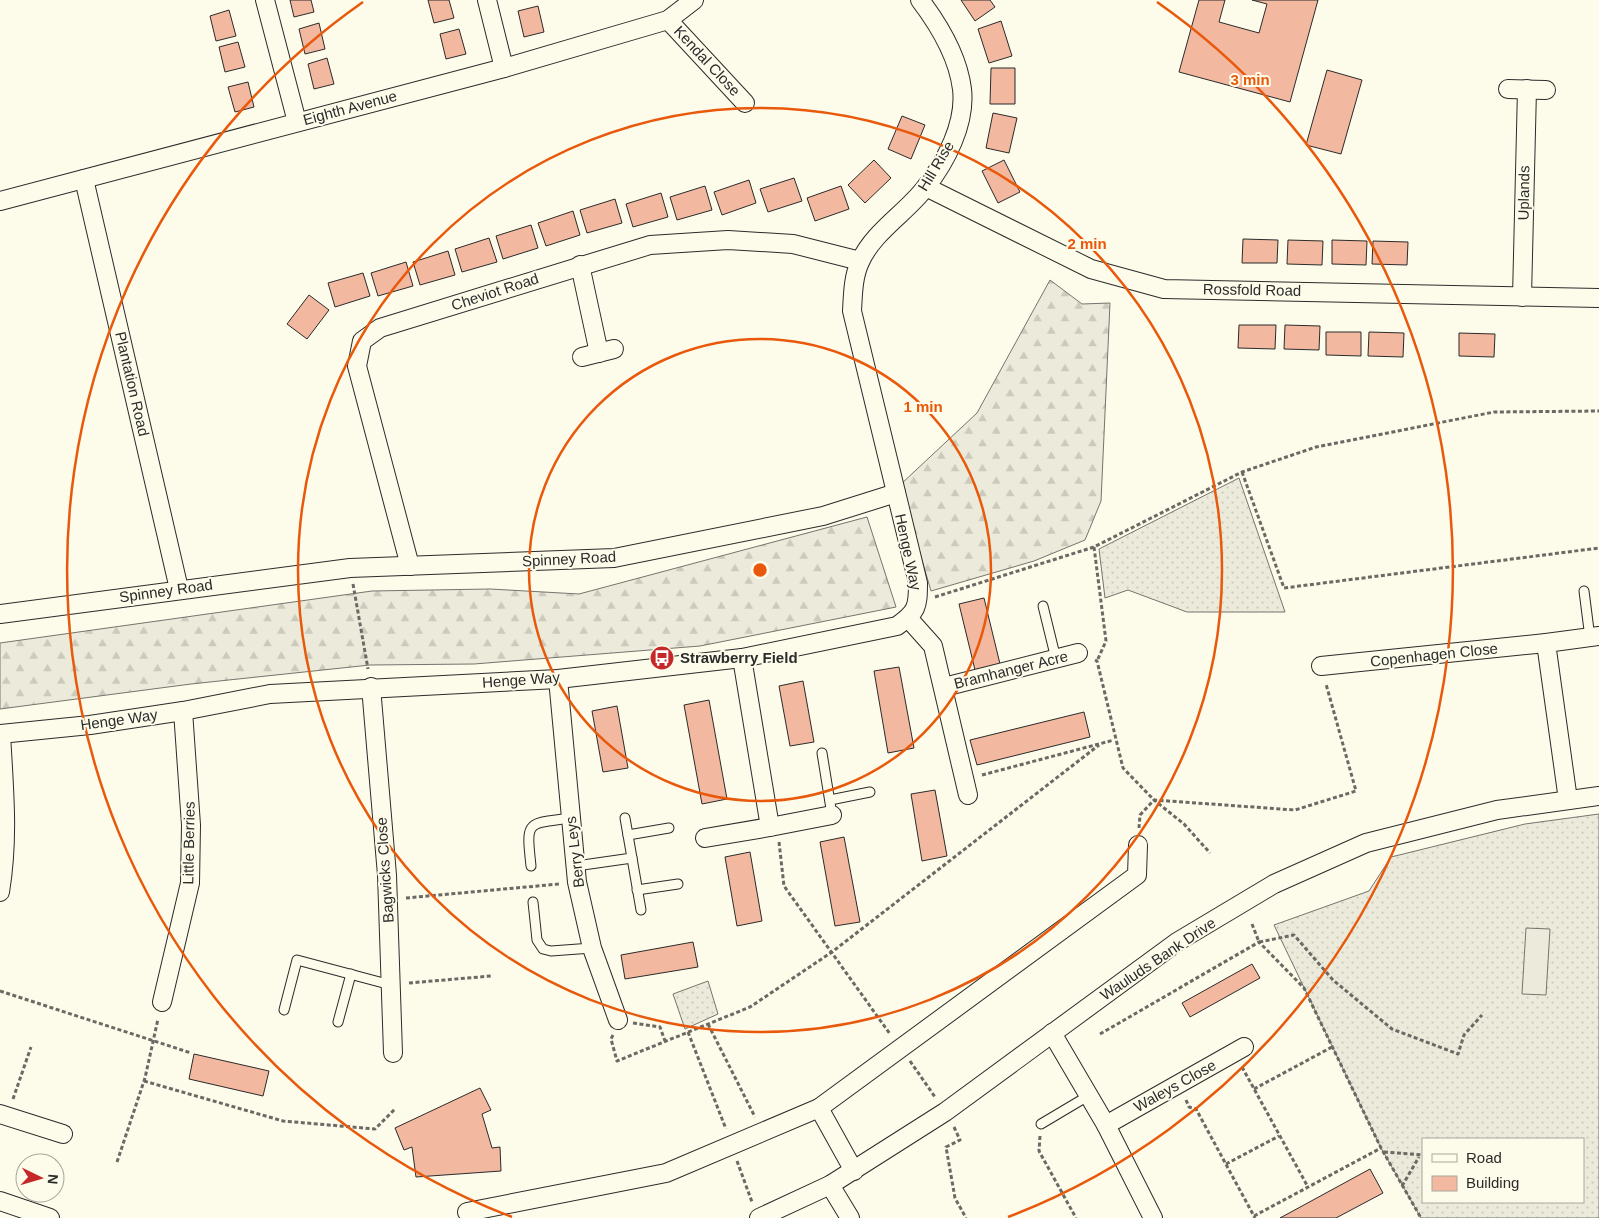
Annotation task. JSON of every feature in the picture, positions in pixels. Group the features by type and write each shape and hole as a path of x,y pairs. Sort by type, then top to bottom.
{"street":[{"path":"265,0 297,122"},
{"path":"487,0 504,68"},
{"name":"Eighth Avenue","path":"0,201 504,68 668,20 694,0"},
{"name":"Hill Rise","path":"860,261 872,243 926,187 950,148 960,116 962,90 954,57 932,16 920,0"},
{"name":"Kendal Close","path":"668,20 745,103"},
{"path":"1508,89 1546,90"},
{"name":"Uplands","path":"1522,297 1527,89"},
{"name":"Plantation Road","path":"84,179 180,589"},
{"name":"Rossfold Road","path":"926,187 1091,269 1164,289 1599,298"},
{"name":"Cheviot Road","path":"410,566 357,366 362,341 380,328 650,245 728,240 793,244 860,261"},
{"path":"860,261 854,279 852,310 896,493"},
{"path":"580,265 598,353"},
{"name":"Spinney Road","path":"0,614 350,568 614,558 823,516 896,493"},
{"name":"Henge Way","path":"1,734 90,725 183,711 270,694 371,687 558,679 742,658 898,626 908,618 918,605 918,584 896,493"},
{"name":"Bramhanger Acre","path":"908,618 933,646 968,796"},
{"name":"Copenhagen Close","path":"1321,666 1594,637"},
{"path":"1546,643 1568,800"},
{"name":"Bramhanger Acre","path":"944,687 1078,653"},
{"path":"742,658 770,827"},
{"name":"Berry Leys","path":"558,679 576,874 592,948 618,1020"},
{"name":"Bagwicks Close","path":"371,687 388,900 393,1053"},
{"name":"Little Berries","path":"162,1002 190,883 191,825 183,711"},
{"path":"0,892 6,848 7,805 1,734"},
{"name":"Wauluds Bank Drive","path":"756,1212 830,1185 854,1171 945,1112 1177,942 1274,884 1366,843 1497,810 1599,796"},
{"path":"705,838 770,827 831,808"},
{"path":"467,1212 666,1173 819,1108 1137,876 1138,845"},
{"path":"1052,1033 1106,1124 1152,1218"},
{"name":"Waleys Close","path":"1106,1124 1239,1050"},
{"path":"819,1108 854,1171"},
{"path":"4,1115 63,1134"},
{"path":"830,1185 850,1218"},
{"path":"0,1201 50,1218"}],"lane":[{"path":"1584,591 1594,637"},
{"path":"1043,606 1056,659"},
{"path":"822,753 831,808 870,792"},
{"path":"531,866 528,832 530,826 536,823 571,818"},
{"path":"625,818 641,910"},
{"path":"628,836 669,828"},
{"path":"576,874 632,858"},
{"path":"637,890 678,884"},
{"path":"533,902 537,940 543,949 551,951 592,948"},
{"path":"284,1010 297,960 391,985"},
{"path":"338,1022 351,974"},
{"path":"1041,1124 1088,1096"}],"path":[{"path":"933,598 1094,547 1242,472 1316,447 1494,412 1599,411"},
{"path":"1242,472 1284,588 1599,548"},
{"path":"1094,547 1106,642 1097,661 1114,740 1123,768 1154,800 1184,824 1210,853"},
{"path":"350,568 371,687"},
{"path":"1078,653 1097,661"},
{"path":"1154,800 1295,810 1356,791 1321,666"},
{"path":"968,796 983,774 1114,740"},
{"path":"666,1041 660,1027 618,1020 611,1039 617,1061 750,1007 832,952 1099,745"},
{"path":"1138,845 1140,815 1154,800"},
{"path":"770,827 778,835 784,886 938,1102"},
{"path":"388,900 576,874"},
{"path":"1252,924 1259,942 1304,988 1381,1148 1420,1216 1413,1218"},
{"path":"1100,1034 1259,942 1294,935 1333,980 1392,1029 1458,1054 1464,1036 1482,1015"},
{"path":"391,985 491,976"},
{"path":"0,991 190,1053"},
{"path":"117,1162 144,1081 162,1002"},
{"path":"708,1024 762,1132"},
{"path":"688,1032 756,1212"},
{"path":"4,1115 31,1047"},
{"path":"1254,1089 1332,1047"},
{"path":"1239,1050 1254,1089 1308,1187"},
{"path":"144,1081 283,1121 375,1128 395,1109"},
{"path":"1178,1084 1189,1107 1196,1109 1255,1217 1381,1148"},
{"path":"953,1124 960,1140 946,1147 956,1198 966,1218"},
{"path":"1041,1124 1039,1151 1076,1218"},
{"path":"1226,1164 1280,1136"},
{"path":"1384,1152 1421,1156 1402,1186"}],"green space":[{"path":"1050,280 1082,304 1110,303 1101,501 1085,540 1034,561 931,591 900,485 977,413"},
{"path":"1239,478 1285,612 1187,612 1128,590 1105,598 1099,549"},
{"path":"867,517 896,607 700,646 474,664 370,665 191,684 0,709 0,643 372,591 490,589 579,594"},
{"path":"1599,814 1599,1218 1421,1218 1381,1148 1274,925 1369,891 1391,857 1525,824"},
{"path":"1526,928 1550,929 1546,995 1522,994"},
{"path":"708,981 718,1014 685,1029 673,994"}],"building":[{"path":"290,0 311,0 314,12 294,17"},
{"path":"428,0 449,0 454,18 434,23"},
{"path":"961,0 990,0 995,7 975,21"},
{"path":"1199,0 1225,0 1219,22 1259,33 1267,4 1252,0 1318,0 1290,102 1179,72"},
{"path":"538,6 544,32 524,37 518,11"},
{"path":"229,10 236,36 216,41 210,16"},
{"path":"1001,21 1012,56 989,63 978,29"},
{"path":"319,23 325,49 305,54 299,29"},
{"path":"459,29 466,54 446,59 440,34"},
{"path":"238,42 245,67 225,72 219,47"},
{"path":"327,58 334,84 314,89 308,64"},
{"path":"991,68 1015,68 1015,104 990,104"},
{"path":"1327,70 1362,80 1341,154 1306,145"},
{"path":"248,82 254,107 235,112 228,87"},
{"path":"993,113 1017,118 1009,153 986,148"},
{"path":"902,116 925,125 911,159 888,149"},
{"path":"874,160 891,178 865,203 848,185"},
{"path":"1004,160 1020,192 998,203 982,171"},
{"path":"794,178 802,201 768,212 760,189"},
{"path":"749,180 756,203 722,215 714,192"},
{"path":"705,186 712,210 677,220 670,197"},
{"path":"841,186 849,209 815,221 807,198"},
{"path":"661,193 668,217 633,227 626,204"},
{"path":"615,199 622,223 587,233 580,210"},
{"path":"573,211 580,235 546,246 538,223"},
{"path":"531,225 538,248 503,259 496,236"},
{"path":"489,238 497,262 462,272 455,249"},
{"path":"1243,239 1278,240 1277,263 1242,263"},
{"path":"1288,240 1323,241 1322,265 1287,264"},
{"path":"1332,240 1367,241 1366,265 1332,264"},
{"path":"1373,241 1408,242 1407,265 1372,264"},
{"path":"448,251 455,275 420,285 413,262"},
{"path":"406,262 413,286 378,296 371,273"},
{"path":"363,273 370,296 335,307 328,283"},
{"path":"309,295 329,310 307,339 287,324"},
{"path":"1239,325 1276,325 1275,349 1238,348"},
{"path":"1285,325 1320,326 1319,350 1284,349"},
{"path":"1326,332 1361,332 1361,356 1326,355"},
{"path":"1369,332 1404,333 1403,357 1368,356"},
{"path":"1459,333 1495,334 1494,357 1459,356"},
{"path":"984,598 1000,664 975,670 959,604"},
{"path":"899,667 914,748 888,753 874,671"},
{"path":"803,681 814,742 790,746 779,686"},
{"path":"709,700 727,799 702,804 684,705"},
{"path":"617,706 628,768 603,772 592,711"},
{"path":"1084,712 1090,737 977,765 970,740"},
{"path":"935,790 947,856 922,861 911,794"},
{"path":"844,837 860,922 835,926 820,842"},
{"path":"750,852 762,921 737,926 725,857"},
{"path":"693,942 698,967 625,979 621,955"},
{"path":"1252,964 1260,978 1190,1017 1182,1003"},
{"path":"194,1054 269,1071 263,1096 189,1079"},
{"path":"480,1088 491,1110 482,1114 492,1148 500,1147 501,1171 416,1177 412,1147 404,1150 395,1128"},
{"path":"1370,1169 1383,1193 1336,1218 1280,1218"}],"place":[{"name":"Strawberry Field","path":"662,658"}]}
